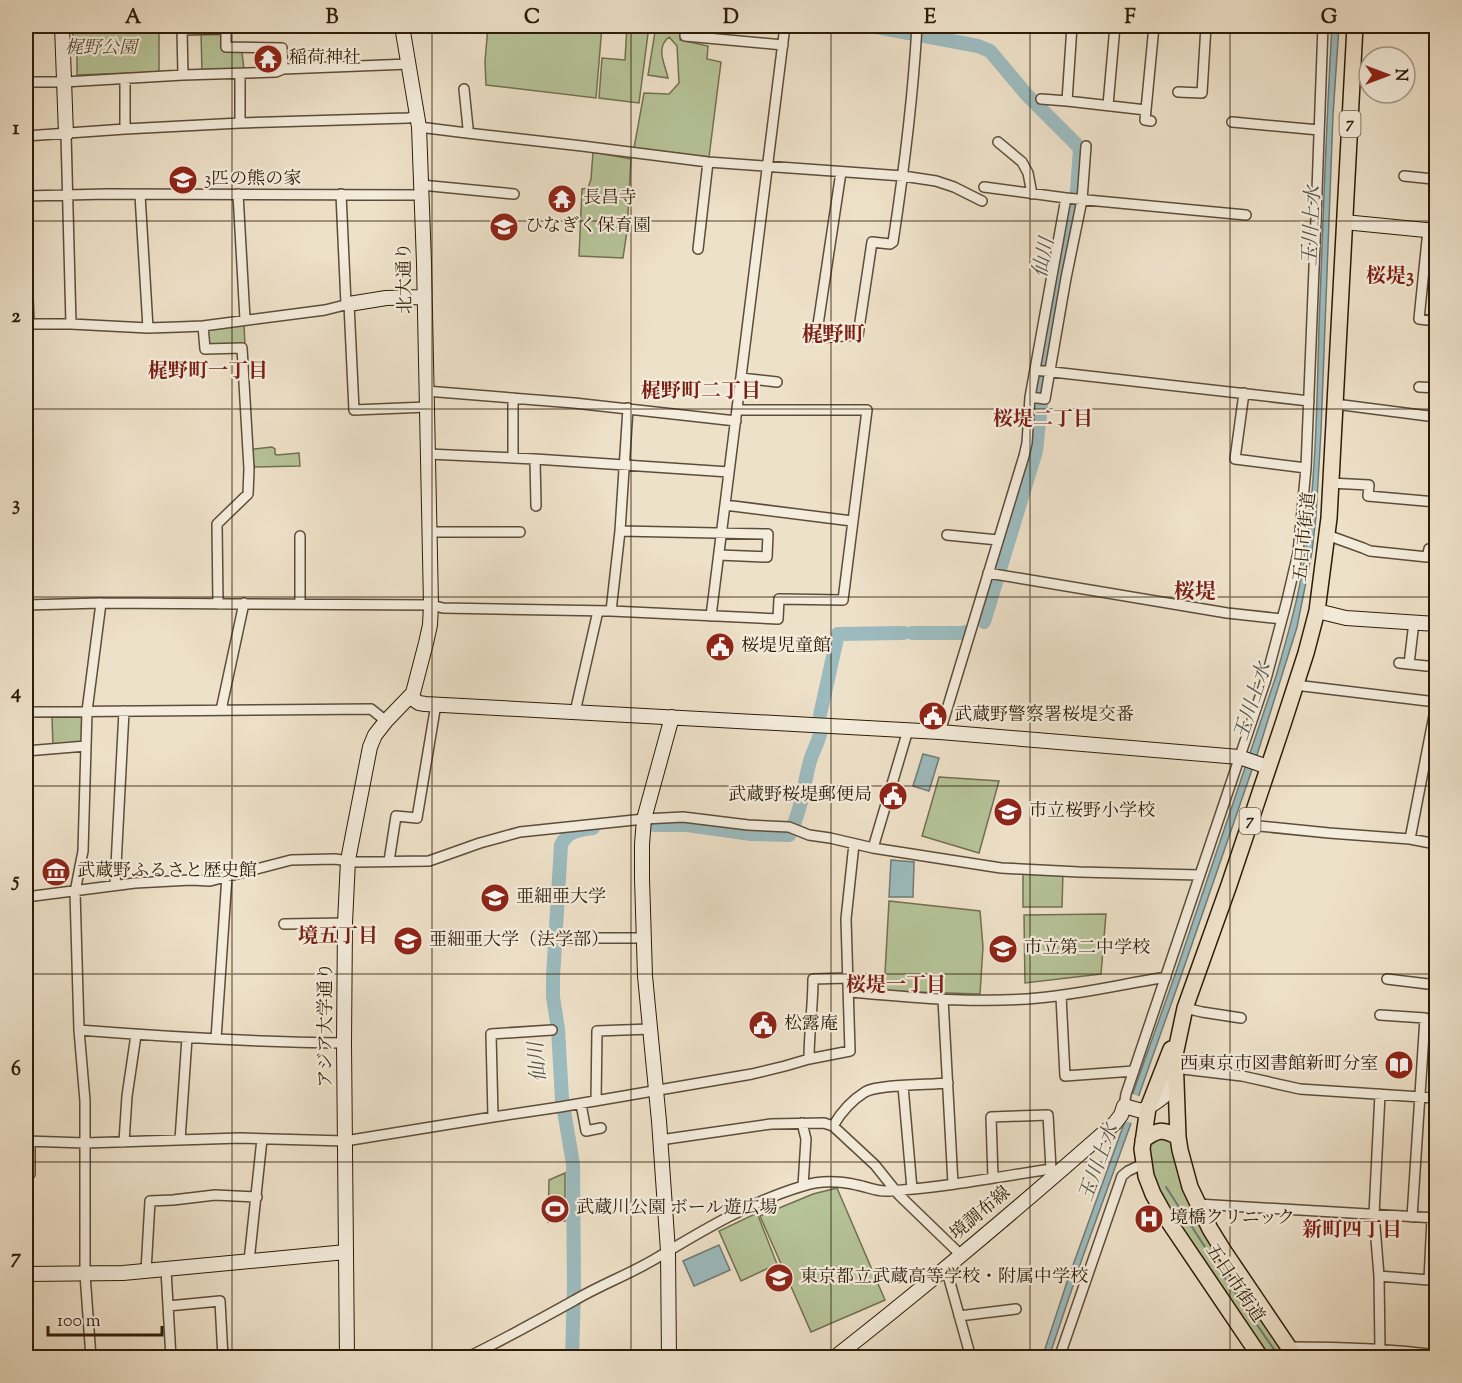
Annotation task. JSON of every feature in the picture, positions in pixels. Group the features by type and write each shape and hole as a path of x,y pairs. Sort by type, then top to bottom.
{"main road":[{"name":"五日市街道","path":"1293,1352 1223,1250 1197,1204 1185,1170 1178,1137 1175,1055 1185,1008 1249,825 1264,765 1295,685 1317,611 1327,535 1354,26"},
{"name":"五日市街道","path":"1180,1030 1161,1078 1145,1109 1143,1164 1153,1194 1167,1219 1261,1358"},
{"path":"1143,1140 1158,1131 1170,1132 1178,1137"}],"street":[{"path":"62,26 71,324"},
{"name":"北大通り","path":"402,26 419,121 429,532"},
{"path":"686,26 685,36 783,45"},
{"path":"711,616 786,26"},
{"path":"1067,101 1072,26"},
{"path":"1108,105 1115,26"},
{"path":"1151,121 1145,120 1154,26"},
{"path":"1178,92 1202,93 1206,26"},
{"path":"1176,1115 1171,1109 1163,1106 1145,1109 1126,1107 1126,1094 1241,758 1266,679 1298,553 1306,468 1323,26"},
{"path":"183,75 182,30 226,30 226,47 282,48 283,69"},
{"path":"841,172 816,338 858,335 872,242 890,244 893,242 903,176 917,32"},
{"path":"26,82 240,74 276,72 283,69 409,64"},
{"path":"240,74 240,123"},
{"path":"125,79 125,129"},
{"path":"464,89 467,134"},
{"path":"1041,99 1146,110"},
{"path":"26,136 240,123 408,118 467,134 708,162 903,176 936,181 982,201"},
{"path":"1232,122 1319,130"},
{"path":"998,142 1022,162 1028,173 1032,194"},
{"path":"1030,398 1045,399 1051,372 1066,278 1082,200 1086,146"},
{"path":"698,249 708,162"},
{"path":"1404,176 1433,179"},
{"path":"984,187 1082,200 1246,215"},
{"path":"26,196 341,194 421,190 514,194"},
{"path":"238,194 245,319"},
{"path":"341,194 354,410 427,407"},
{"path":"140,195 148,328"},
{"path":"940,732 996,574 998,540 1027,443 1030,398 1068,198"},
{"path":"1344,222 1432,231 1419,319 1437,321"},
{"path":"26,246 27,324 148,328 203,326 325,310 375,299 424,297"},
{"path":"203,326 205,349 242,348 248,446 248,494 217,524 218,604"},
{"path":"1035,370 1309,400"},
{"path":"741,378 777,382"},
{"path":"1419,387 1437,388"},
{"path":"426,391 628,408 736,421"},
{"path":"1244,393 1235,459 1306,468"},
{"path":"513,398 513,458"},
{"path":"1335,404 1437,417"},
{"path":"611,611 620,531 628,408"},
{"path":"26,605 300,603 431,605 442,608 611,611 778,619 779,598 843,600 867,410 737,410"},
{"path":"428,454 729,472"},
{"path":"536,459 536,506"},
{"path":"1330,483 1369,485 1368,496 1437,502"},
{"path":"725,505 852,521"},
{"path":"620,531 768,534 767,557 719,555"},
{"path":"429,532 520,532"},
{"name":"アジア大学通り","path":"346,1358 344,1043 348,860 370,747 375,735 410,697 416,686 430,625 429,532"},
{"path":"947,535 998,540"},
{"path":"1327,535 1370,551 1427,557 1429,549 1437,549"},
{"path":"300,536 300,603"},
{"path":"996,574 1227,613 1282,619"},
{"path":"92,1358 85,1274 85,1101 75,892 83,851 87,711 101,603"},
{"path":"221,710 244,603"},
{"path":"575,712 598,611"},
{"path":"1317,611 1346,618 1437,624"},
{"path":"1414,622 1404,664 1437,667"},
{"path":"1295,685 1437,703 1432,753 1410,839"},
{"path":"410,697 419,702 436,704 940,732 1241,758 1264,765"},
{"path":"388,861 396,816 417,818 436,704"},
{"path":"26,712 371,709 386,721"},
{"path":"115,885 124,711"},
{"path":"669,1358 668,1251 643,938 642,844 644,819 672,717"},
{"path":"873,848 908,730"},
{"path":"26,751 86,746"},
{"path":"26,897 115,885 210,881 291,860 429,861 520,832 683,817 748,825 789,827 873,848 1000,868 1090,873 1200,875"},
{"path":"1249,825 1410,839 1437,844"},
{"path":"30,1174 28,1141 85,1143 240,1138 345,1141 493,1116 563,1107 752,1074 850,1051 846,919 854,844"},
{"path":"216,1039 227,876"},
{"path":"284,924 345,923"},
{"path":"566,938 643,938"},
{"path":"849,992 943,999 1027,999 1060,996 1166,977"},
{"path":"809,1059 813,979 848,978"},
{"path":"1387,980 1437,984"},
{"path":"1060,996 1065,1076 1134,1071"},
{"path":"943,999 953,1184"},
{"path":"1185,1008 1241,1018"},
{"path":"1380,1015 1425,1018 1412,1217"},
{"path":"596,1101 597,1031 650,1029"},
{"path":"80,1030 253,1042 344,1043"},
{"path":"493,1116 491,1034 552,1030"},
{"path":"124,1142 127,1096 136,1035"},
{"path":"180,1140 187,1038"},
{"path":"1145,1109 1164,1098 1170,1090 1175,1074 1242,1076 1300,1089 1437,1098"},
{"path":"833,1126 840,1115 865,1092 878,1088 948,1083"},
{"path":"903,1086 912,1189"},
{"path":"1380,1094 1374,1214 1379,1276 1380,1348"},
{"path":"581,1104 586,1131 601,1128"},
{"name":"境調布線","path":"839,1356 946,1268 1054,1171 1115,1123 1126,1107"},
{"path":"466,1358 743,1211 804,1186 824,1181 897,1193 912,1189 1054,1171 1048,1115 991,1117 993,1178"},
{"path":"660,1140 771,1124 802,1123 833,1126 961,1255"},
{"path":"802,1123 806,1139 804,1186"},
{"path":"249,1261 262,1139"},
{"path":"1059,1358 1122,1176 1143,1164"},
{"path":"146,1271 150,1201 215,1195 256,1197"},
{"path":"1197,1204 1434,1218 1429,1280 1379,1276"},
{"path":"26,1274 166,1270 346,1252"},
{"path":"946,1268 971,1358"},
{"path":"166,1270 171,1358"},
{"path":"168,1305 220,1301 223,1358"},
{"path":"959,1316 1016,1309"},
{"path":"1293,1352 1346,1347 1380,1348 1437,1355"}],"green space":[{"name":"梶野公園","path":"73,26 240,27 159,28 159,72 77,75 77,54 73,54"},
{"path":"488,26 602,26 596,98 486,85 485,61"},
{"path":"627,26 649,26 639,103 599,98 602,58 625,60"},
{"path":"656,26 682,26 680,40 708,46 707,59 721,62 709,157 634,148 644,93 669,94 679,83 677,46 669,37 662,51 668,78 648,75"},
{"path":"201,33 224,33 224,51 242,52 244,70 202,71"},
{"path":"593,152 631,159 627,231 623,258 579,256 582,189 588,188 591,179"},
{"path":"1436,170 1436,224 1431,222"},
{"path":"244,324 245,346 209,345 208,328"},
{"path":"272,447 277,455 299,453 300,466 255,467 253,449"},
{"path":"86,715 85,744 53,747 52,717"},
{"path":"939,777 999,781 979,853 922,836"},
{"path":"1023,872 1063,872 1062,907 1023,907"},
{"path":"889,901 980,911 983,947 980,994 884,991"},
{"path":"1106,914 1101,974 1025,983 1024,915"},
{"path":"1154,1138 1173,1139 1185,1184 1290,1357 1269,1357 1163,1204 1143,1145"},
{"path":"565,1173 565,1221 548,1222 549,1180"},
{"path":"837,1188 885,1300 811,1332 760,1216 813,1194"},
{"path":"757,1213 777,1264 741,1281 719,1231"}],"water":[{"path":"1332,26 1339,26 1333,115 1321,431 1312,552 1297,627 1257,755 1130,1126 1049,1357 1042,1358 1276,676 1299,590 1308,532 1315,443"},
{"path":"923,754 939,758 929,791 913,786"},
{"path":"891,860 914,862 913,897 889,897"},
{"path":"719,1245 730,1270 694,1286 683,1261"}],"pier":[{"path":"1132,1094 1142,1097 1134,1124 1126,1121"}],"waterway":[{"name":"仙川","path":"871,26 978,46 990,51 1027,95 1080,149 1077,191 1055,311 1036,451 984,622"},
{"name":"仙川","path":"912,633 965,632"},
{"name":"仙川","path":"820,715 838,634 904,633"},
{"name":"仙川","path":"654,825 687,825 751,834 789,835 797,817 810,761 821,729"},
{"name":"仙川","path":"572,1358 573,1164 562,1099 553,977 561,845 570,834 593,828"},
{"path":"1166,1187 1280,1358"}],"place":[{"name":"稲荷神社","path":"268,59"},
{"name":"3匹の熊の家","path":"183,180"},
{"name":"長昌寺","path":"562,199"},
{"name":"ひなぎく保育園","path":"504,227"},
{"name":"桜堤児童館","path":"720,647"},
{"name":"武蔵野警察署桜堤交番","path":"933,716"},
{"name":"武蔵野桜堤郵便局","path":"893,796"},
{"name":"市立桜野小学校","path":"1008,812"},
{"name":"武蔵野ふるさと歴史館","path":"56,872"},
{"name":"亜細亜大学","path":"495,898"},
{"name":"亜細亜大学（法学部）","path":"408,941"},
{"name":"市立第二中学校","path":"1003,949"},
{"name":"松露庵","path":"763,1025"},
{"name":"西東京市図書館新町分室","path":"1399,1065"},
{"name":"武蔵川公園 ボール遊広場","path":"555,1209"},
{"name":"境橋クリニック","path":"1149,1219"},
{"name":"東京都立武蔵高等学校・附属中学校","path":"779,1278"}],"district":[{"name":"桜堤3","path":"1390,277"},
{"name":"梶野町","path":"833,336"},
{"name":"梶野町一丁目","path":"208,372"},
{"name":"梶野町二丁目","path":"701,392"},
{"name":"桜堤二丁目","path":"1043,420"},
{"name":"桜堤","path":"1195,593"},
{"name":"境五丁目","path":"338,937"},
{"name":"桜堤一丁目","path":"896,986"},
{"name":"新町四丁目","path":"1352,1231"}],"water label":[{"name":"玉川上水","path":"1313,226"},
{"name":"玉川上水","path":"1254,702"},
{"name":"玉川上水","path":"1100,1163"}]}
